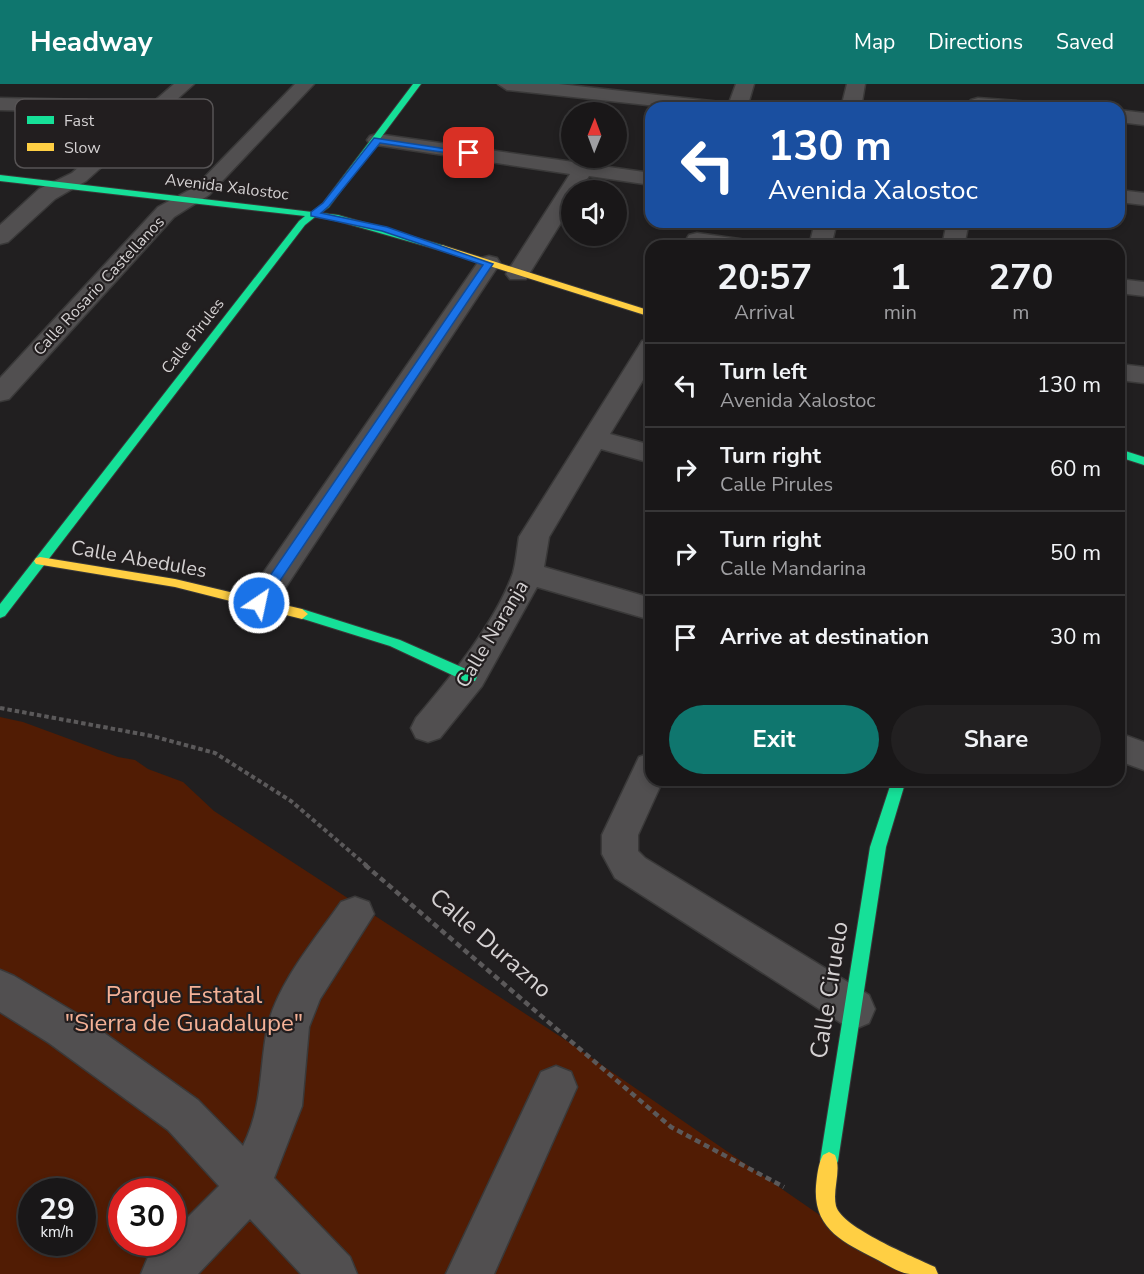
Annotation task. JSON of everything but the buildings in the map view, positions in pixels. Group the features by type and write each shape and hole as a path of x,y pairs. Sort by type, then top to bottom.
{"street":[{"path":"168,99 185,84"},
{"name":"Calle Rosario Castellanos","path":"0,393 166,213 202,191 305,84"},
{"name":"Calle Pirules","path":"0,613 295,232 326,205 417,84"},
{"path":"507,84 673,102"},
{"path":"739,102 746,84"},
{"path":"852,102 856,84"},
{"path":"978,102 981,84"},
{"path":"0,104 15,104"},
{"path":"1125,117 1144,119"},
{"path":"377,140 645,178"},
{"path":"0,237 47,194 79,177 89,168"},
{"path":"518,274 583,169"},
{"name":"Avenida Xalostoc","path":"0,178 314,214 384,229 518,274 645,312"},
{"path":"1125,197 1144,199"},
{"path":"698,236 717,240"},
{"path":"259,603 489,264"},
{"path":"1125,287 1144,289"},
{"name":"Calle Naranja","path":"428,728 470,677 514,603 528,573 534,537 645,356"},
{"path":"1125,373 1144,375"},
{"path":"595,439 645,452"},
{"path":"1125,455 1144,461"},
{"name":"Calle Abedules","path":"40,561 145,578 259,603 396,644 470,677"},
{"path":"528,573 645,607"},
{"path":"1125,749 1144,756"},
{"path":"645,780 620,836 619,854 632,870 855,1009"},
{"name":"Calle Ciruelo","path":"827,1210 824,1195 826,1178 855,1009 878,847 898,786"},
{"path":"165,1274 225,1213 248,1185 267,1144 280,1106 288,1027 304,988 356,914"},
{"path":"0,989 64,1029 183,1115 333,1274"},
{"path":"470,1274 556,1087"},
{"path":"827,1210 832,1220 845,1231 928,1274"}],"path":[{"name":"Calle Durazno","path":"0,708 152,736 215,753 291,801 671,1127 827,1210"}],"green space":[{"name":"Parque Estatal \"Sierra de Guadalupe\"","path":"0,717 23,722 118,757 135,760 148,769 183,782 214,811 564,1039 866,1247 927,1274 0,1274"}],"traffic: fast":[{"path":"0,613 302,223 326,205 417,84"},
{"path":"0,178 335,217 442,248"},
{"path":"1125,455 1144,461"},
{"path":"302,614 395,643 470,677"},
{"path":"829,1161 878,847 897,786"}],"traffic: slow":[{"path":"442,248 645,312"},
{"path":"40,561 175,583 302,614"},
{"path":"829,1161 825,1198 832,1219 838,1226 861,1241 928,1274"}],"route":[{"path":"259,603 489,264 384,229 314,214 326,205 377,140 469,153"}]}
